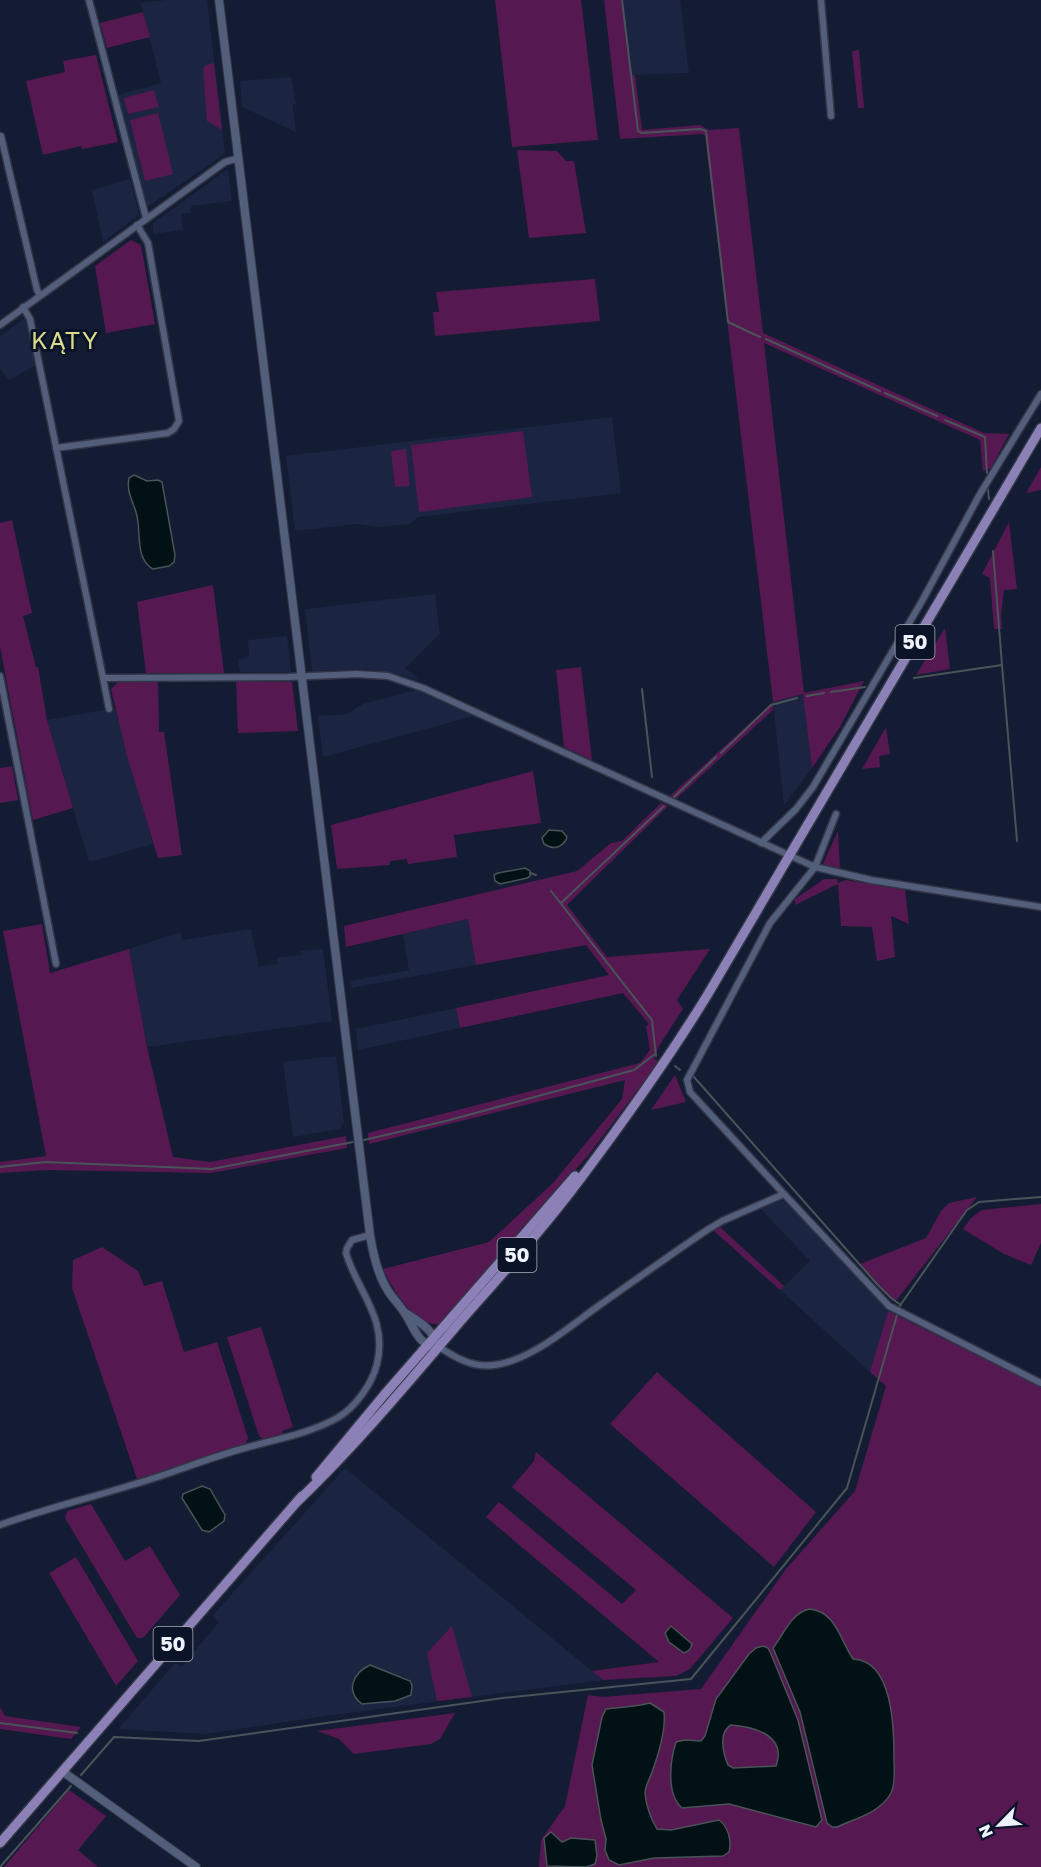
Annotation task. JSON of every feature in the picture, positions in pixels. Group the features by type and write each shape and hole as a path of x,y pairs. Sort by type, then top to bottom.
{"main road":[{"name":"50","path":"299,1500 332,1468 534,1236 656,1076 789,856 1041,428"},
{"name":"50","path":"0,1843 299,1500 348,1438 529,1227 576,1175 593,1161"}],"street":[{"path":"89,0 146,218"},
{"path":"219,0 370,1235 382,1281 422,1342 428,1346 439,1347 460,1360 482,1366 505,1363 520,1357 568,1327 707,1230 784,1194"},
{"path":"821,0 831,116"},
{"path":"1,136 40,295"},
{"path":"0,324 225,162 239,158"},
{"path":"56,448 168,433 179,421 148,243 137,225"},
{"path":"23,307 30,319 109,709"},
{"path":"761,843 796,809 813,787 922,601 980,494 1041,394"},
{"path":"103,678 379,675 407,682 815,867 872,880 1041,907"},
{"path":"0,676 56,964"},
{"path":"836,814 815,867 770,923 687,1080 690,1092 889,1306 1041,1383"},
{"path":"0,1525 55,1506 136,1484 238,1450 305,1431 343,1414 370,1382 377,1364 379,1341 376,1318 346,1253 346,1248 352,1240 370,1235"},
{"path":"404,1312 436,1337 439,1347"},
{"path":"62,1771 196,1867"}],"shaded area":[{"path":"166,0 207,0 225,153 147,207 118,95 161,83 141,3"},
{"path":"495,0 581,0 598,140 512,147"},
{"path":"604,0 622,0 631,75 635,75 642,130 700,125 709,130 739,128 763,333 984,433 1009,434 991,468 983,471 980,440 764,343 804,693 864,681 840,727 812,768 803,694 773,702 705,136 703,134 620,139"},
{"path":"622,0 680,0 689,73 631,75"},
{"path":"143,12 150,37 107,48 100,23"},
{"path":"859,50 864,108 858,108 852,51"},
{"path":"96,55 118,142 82,149 81,146 43,155 26,81 65,72 63,61"},
{"path":"214,63 222,130 207,121 203,69 206,65"},
{"path":"291,77 296,104 293,104 293,110 296,132 242,107 240,81"},
{"path":"154,90 159,107 128,114 124,98"},
{"path":"158,113 173,174 145,181 130,120"},
{"path":"517,150 557,151 566,161 574,161 586,233 529,238"},
{"path":"228,169 232,201 191,206 191,213 181,214 183,230 153,234 153,223"},
{"path":"130,179 139,215 103,242 92,190"},
{"path":"131,240 141,245 155,324 106,333 95,266"},
{"path":"595,279 600,321 435,336 433,312 439,312 436,292"},
{"path":"26,317 36,365 9,380 0,368 0,336"},
{"path":"612,417 621,493 418,517 410,524 378,527 356,524 295,531 286,456"},
{"path":"523,431 532,497 419,512 411,445"},
{"path":"406,449 410,486 395,487 391,451"},
{"path":"1041,467 1041,490 1026,493"},
{"path":"134,475 147,481 162,482 175,555 174,562 169,566 153,569 143,559 137,516 129,488 129,478"},
{"path":"12,520 32,613 23,616 36,667 38,667 47,720 73,808 33,820 0,647 0,523"},
{"path":"1009,522 1017,589 1004,590 1002,629 994,629 990,578 982,574"},
{"path":"213,585 224,673 146,673 137,602"},
{"path":"435,594 440,634 405,668 419,679 365,669 312,671 305,609"},
{"path":"945,628 950,669 916,675"},
{"path":"287,636 291,672 240,672 238,659 247,658 249,655 248,640"},
{"path":"581,667 592,760 564,747 556,670"},
{"path":"119,681 158,682 159,732 164,732 182,855 158,858 127,756 111,689"},
{"path":"236,681 292,682 298,731 238,733"},
{"path":"416,690 474,716 323,757 318,716 347,714 363,704"},
{"path":"804,694 812,768 784,805 773,702"},
{"path":"773,702 773,710 676,799 670,796"},
{"path":"115,708 153,844 89,862 47,720"},
{"path":"886,727 890,754 879,756 880,767 862,769"},
{"path":"12,766 18,800 0,803 0,768"},
{"path":"533,771 541,823 454,835 457,857 408,864 407,859 390,861 390,865 337,869 331,825"},
{"path":"661,803 668,806 567,905 607,957 710,949 677,1000 683,1009 659,1046 654,1059 659,1061 643,1086 590,1153 441,1324 432,1324 423,1320 406,1306 392,1287 383,1269 489,1242 553,1183 622,1099 625,1080 369,1144 368,1133 640,1063 650,1050 646,1026 649,1024 623,993 460,1028 456,1008 609,975 586,945 476,965 468,919 346,947 344,926 577,871 611,843 622,841"},
{"path":"549,830 562,831 567,837 566,840 556,847 544,844 542,838"},
{"path":"838,831 840,869 823,864"},
{"path":"525,868 530,871 530,876 527,878 500,884 495,881 494,875 498,873"},
{"path":"824,879 837,879 838,883 846,880 905,890 909,924 891,916 895,957 877,961 872,927 841,926 838,884 795,905 795,899"},
{"path":"468,919 476,965 351,988 350,981 409,970 403,934"},
{"path":"42,924 50,973 129,949 147,1047 173,1157 210,1162 346,1136 347,1148 211,1173 47,1170 0,1173 0,1162 46,1156 3,931"},
{"path":"251,929 259,967 277,964 277,958 301,955 300,951 323,949 332,1021 147,1047 129,949 180,932 183,940"},
{"path":"456,1008 460,1028 358,1050 356,1029"},
{"path":"336,1056 344,1122 340,1129 293,1137 283,1062"},
{"path":"675,1075 686,1102 651,1110"},
{"path":"977,1197 895,1302 860,1264 926,1238 941,1211 949,1203"},
{"path":"781,1200 786,1202 888,1311 870,1372 780,1290 810,1261 761,1209"},
{"path":"1041,1204 1041,1243 1031,1265 1004,1254 963,1229 971,1218 982,1210"},
{"path":"720,1227 784,1286 780,1290 713,1230"},
{"path":"102,1247 138,1271 144,1286 162,1281 184,1352 217,1342 248,1438 245,1445 137,1479 72,1288 73,1260"},
{"path":"888,1311 1041,1387 1041,1867 539,1867 541,1840 565,1806 588,1695 603,1697 701,1689 786,1569 855,1491 886,1386 870,1372"},
{"path":"261,1327 293,1427 282,1431 283,1435 265,1440 259,1436 227,1337"},
{"path":"657,1372 816,1512 774,1567 610,1424"},
{"path":"536,1452 733,1618 690,1669 676,1676 603,1680 592,1671 659,1662 486,1517 499,1502 622,1604 636,1590 512,1487 534,1461"},
{"path":"345,1468 603,1680 332,1715 206,1734 118,1729 175,1663 182,1666 219,1622 213,1615"},
{"path":"202,1486 210,1489 225,1515 224,1521 209,1532 202,1530 182,1498 183,1494"},
{"path":"91,1504 125,1561 150,1546 180,1595 143,1638 137,1638 65,1518 67,1511"},
{"path":"76,1557 138,1661 116,1686 49,1573"},
{"path":"809,1609 818,1611 831,1621 853,1659 866,1662 876,1671 884,1683 892,1714 894,1785 891,1793 874,1810 837,1827 832,1827 827,1823 800,1712 773,1648 792,1620 802,1611"},
{"path":"452,1626 472,1697 437,1701 427,1653"},
{"path":"671,1626 692,1644 690,1649 684,1653 669,1642 665,1633"},
{"path":"763,1646 768,1648 798,1720 822,1820 816,1827 729,1804 682,1808 673,1794 671,1768 676,1742 701,1741 705,1736 716,1699 749,1654","holes":["731,1725 759,1731 773,1740 777,1747 776,1766 733,1768 728,1765 723,1749 723,1738 727,1728"]},
{"path":"370,1665 410,1681 411,1695 395,1701 362,1704 354,1694 353,1683 359,1673"},
{"path":"650,1703 664,1712 663,1734 645,1790 646,1802 653,1821 657,1829 671,1830 719,1820 725,1826 730,1839 729,1852 723,1856 654,1858 619,1865 609,1860 605,1850 606,1839 592,1765 602,1717 606,1709"},
{"path":"0,1707 5,1716 81,1727 71,1739 0,1729"},
{"path":"455,1713 440,1739 431,1744 354,1754 339,1739 317,1731"},
{"path":"69,1790 106,1816 78,1850 98,1867 4,1867"},
{"path":"551,1832 562,1842 571,1838 595,1840 597,1856 595,1864 586,1867 547,1866 544,1838"}],"waterway":[{"path":"622,0 638,131 642,133 700,129 706,131 728,322 760,337"},
{"path":"766,339 880,391"},
{"path":"885,393 937,416"},
{"path":"945,420 985,437 987,473"},
{"path":"988,489 989,499"},
{"path":"914,678 1002,665 993,551"},
{"path":"1002,665 1017,841"},
{"path":"831,692 865,687"},
{"path":"642,689 652,777"},
{"path":"807,696 824,693"},
{"path":"721,753 771,705 797,698"},
{"path":"674,797 716,757"},
{"path":"561,903 664,806"},
{"path":"530,873 536,875"},
{"path":"551,891 652,1020 656,1056"},
{"path":"364,1140 446,1121 634,1070 655,1054"},
{"path":"675,1066 680,1070"},
{"path":"694,1077 877,1284 901,1305"},
{"path":"0,1167 45,1162 212,1169 353,1142"},
{"path":"899,1307 967,1210 979,1202 1041,1197"},
{"path":"81,1775 114,1737 199,1741 503,1698 691,1679 847,1488 897,1315"},
{"path":"0,1723 77,1733"},
{"path":"0,1867 71,1786"}],"district":[{"name":"KĄTY","path":"65,341"}]}
